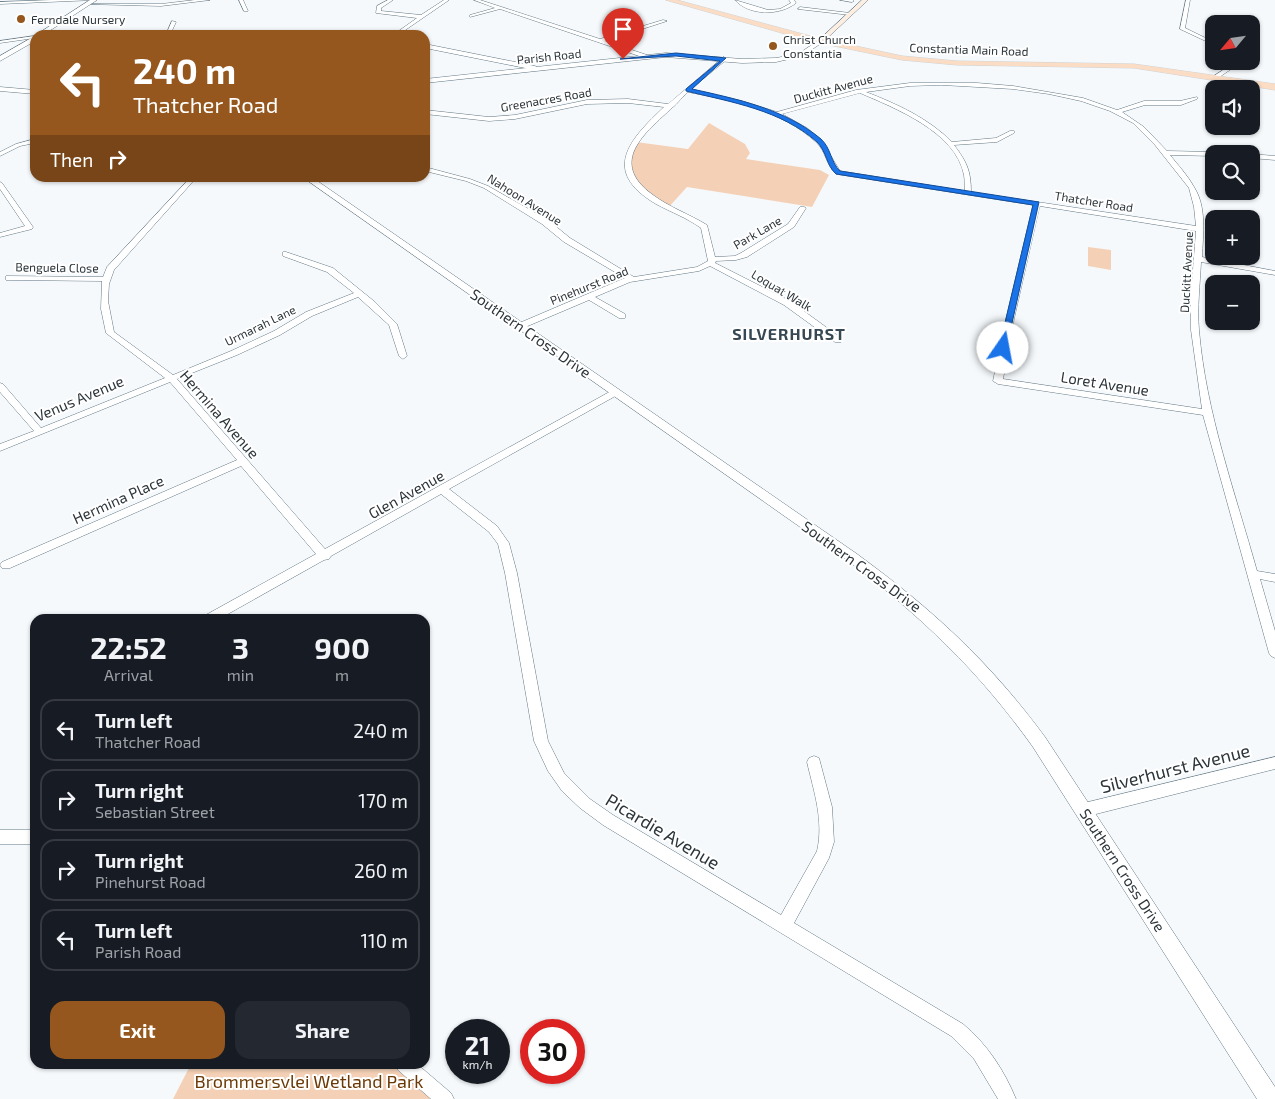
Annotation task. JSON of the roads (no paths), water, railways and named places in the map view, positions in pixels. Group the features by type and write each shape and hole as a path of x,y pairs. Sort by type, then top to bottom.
{"main road":[{"name":"Constantia Main Road","path":"668,0 821,41 878,54 923,61 1121,65 1216,77 1275,87"},
{"path":"821,41 865,0"}],"street":[{"path":"47,30 93,0"},
{"path":"0,3 93,0"},
{"path":"86,4 161,5 208,0"},
{"path":"241,0 246,10"},
{"path":"391,0 379,7 378,12 422,17"},
{"path":"402,30 447,0"},
{"path":"476,0 645,56"},
{"path":"737,0 741,4 772,12 787,8 794,3 791,0"},
{"path":"842,0 852,1"},
{"path":"1188,0 1182,29 1205,40"},
{"path":"472,16 499,8"},
{"path":"800,8 850,14"},
{"path":"600,41 666,21"},
{"path":"170,30 174,22"},
{"path":"0,42 30,39"},
{"path":"0,58 30,41"},
{"name":"Parish Road","path":"430,80 519,68 535,68 645,56 685,55 758,62 786,59 805,53 821,41"},
{"path":"430,47 519,68"},
{"path":"712,262 704,227 664,207 643,191 629,172 628,158 633,143 688,90 724,60"},
{"path":"1216,77 1227,70"},
{"name":"Duckitt Avenue","path":"777,114 895,85 923,84 1024,88 1071,96 1118,112 1143,128 1194,192 1200,230 1195,295 1195,330 1208,413 1275,653"},
{"path":"0,89 30,92"},
{"path":"688,90 746,103 777,114"},
{"path":"862,92 907,111 950,144 970,177 968,193"},
{"path":"1118,112 1144,103 1181,103 1195,98"},
{"name":"Greenacres Road","path":"430,113 489,119 588,102 628,101 671,106"},
{"name":"Thatcher Road","path":"777,114 818,140 827,150 836,172 1200,230"},
{"path":"950,144 997,140 1012,132"},
{"path":"11,149 17,139"},
{"path":"2,156 18,145 30,142"},
{"path":"1163,153 1205,154"},
{"path":"1260,157 1275,158"},
{"name":"Nahoon Avenue","path":"430,170 468,180 486,188 545,222 567,240 632,279"},
{"path":"105,279 110,269 189,182"},
{"name":"Southern Cross Drive","path":"314,182 852,557 933,618 964,647 1004,693 1040,742 1270,1099"},
{"path":"0,184 29,227 0,235"},
{"name":"Loret Avenue","path":"1037,204 1010,319 998,382 1208,413"},
{"name":"Park Lane","path":"712,262 744,255 791,225 802,208"},
{"path":"286,254 330,270 360,294 393,324 403,356"},
{"path":"1199,259 1275,273"},
{"name":"Pinehurst Road","path":"520,326 632,279 699,269 712,262"},
{"name":"Loquat Walk","path":"712,262 788,304 838,340"},
{"name":"Benguela Close","path":"9,278 105,279"},
{"name":"Hermina Avenue","path":"105,279 107,326 110,333 170,377 325,556"},
{"name":"Urmarah Lane","path":"170,377 255,343 309,314 360,294"},
{"path":"588,296 622,316"},
{"name":"Venus Avenue","path":"0,448 170,377"},
{"path":"0,386 40,431"},
{"name":"Glen Avenue","path":"217,614 325,556 616,392"},
{"name":"Hermina Place","path":"6,564 242,462"},
{"name":"Picardie Avenue","path":"443,490 493,529 503,543 511,573 541,741 550,764 562,782 575,796 608,820 964,1035 989,1063 1007,1099"},
{"path":"1253,574 1275,578"},
{"path":"784,925 824,853 827,842 828,828 814,762"},
{"name":"Silverhurst Avenue","path":"1084,810 1275,763"},
{"path":"2,841 30,838"},
{"path":"410,1069 445,1099"}],"place":[{"name":"Ferndale Nursery","path":"21,19"},
{"name":"Christ Church Constantia","path":"773,46"}],"district":[{"name":"SILVERHURST","path":"789,333"}],"park label":[{"name":"Brommersvlei Wetland Park","path":"309,1081"}]}
